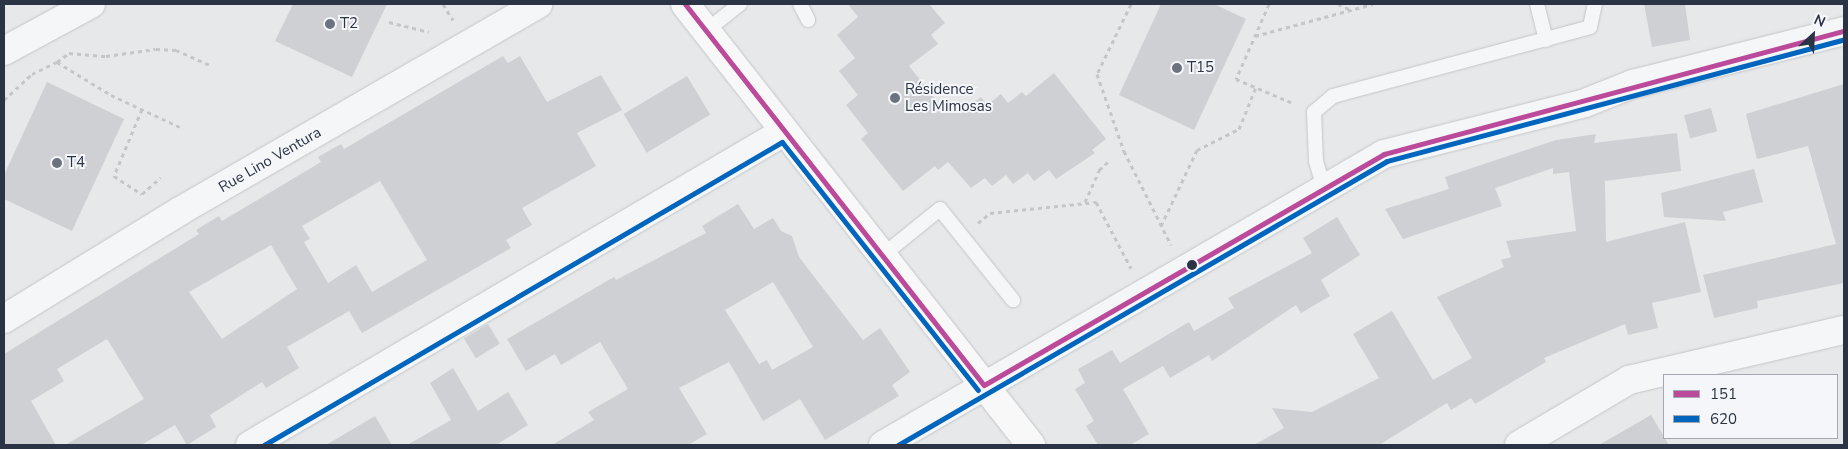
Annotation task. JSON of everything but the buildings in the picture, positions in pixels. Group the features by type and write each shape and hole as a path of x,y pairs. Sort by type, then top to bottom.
{"street":[{"path":"4,51 91,4"},
{"name":"Rue Lino Ventura","path":"4,319 180,211 539,4"},
{"path":"686,4 784,132 884,255 1031,445"},
{"path":"883,445 1384,154 1585,103 1633,84 1844,31"},
{"path":"250,445 784,132"},
{"path":"1519,445 1630,380 1844,330"}],"lane":[{"path":"707,30 740,4"},
{"path":"800,4 808,20"},
{"path":"1537,4 1546,40"},
{"path":"1324,188 1316,160 1314,112 1333,96 1590,27 1595,4"},
{"path":"884,255 940,209 1013,300"}],"path":[{"path":"443,4 454,22 445,25"},
{"path":"1131,4 1097,74 1124,151 1160,226 1187,268"},
{"path":"1269,4 1236,79 1314,112"},
{"path":"1338,4 1352,10"},
{"path":"1255,36 1373,4"},
{"path":"389,22 428,32 436,29"},
{"path":"4,100 32,74 57,62 69,53 106,56 156,49 176,50 209,65"},
{"path":"57,62 142,109 180,127"},
{"path":"1160,226 1197,150 1239,129 1256,87"},
{"path":"142,109 114,176 142,194 161,177"},
{"path":"1085,202 1099,170 1108,162"},
{"path":"962,236 990,213 1096,202 1128,262"}],"transit line":[{"name":"151","path":"685,4 984,385"},
{"name":"151","path":"984,385 1384,154 1844,31"},
{"name":"620","path":"898,445 1387,161 1844,39"},
{"name":"620","path":"264,445 782,142 978,390"}],"place":[{"name":"T2","path":"330,24"},
{"name":"T15","path":"1177,68"},
{"name":"Résidence Les Mimosas","path":"895,98"},
{"name":"T4","path":"57,163"}]}
